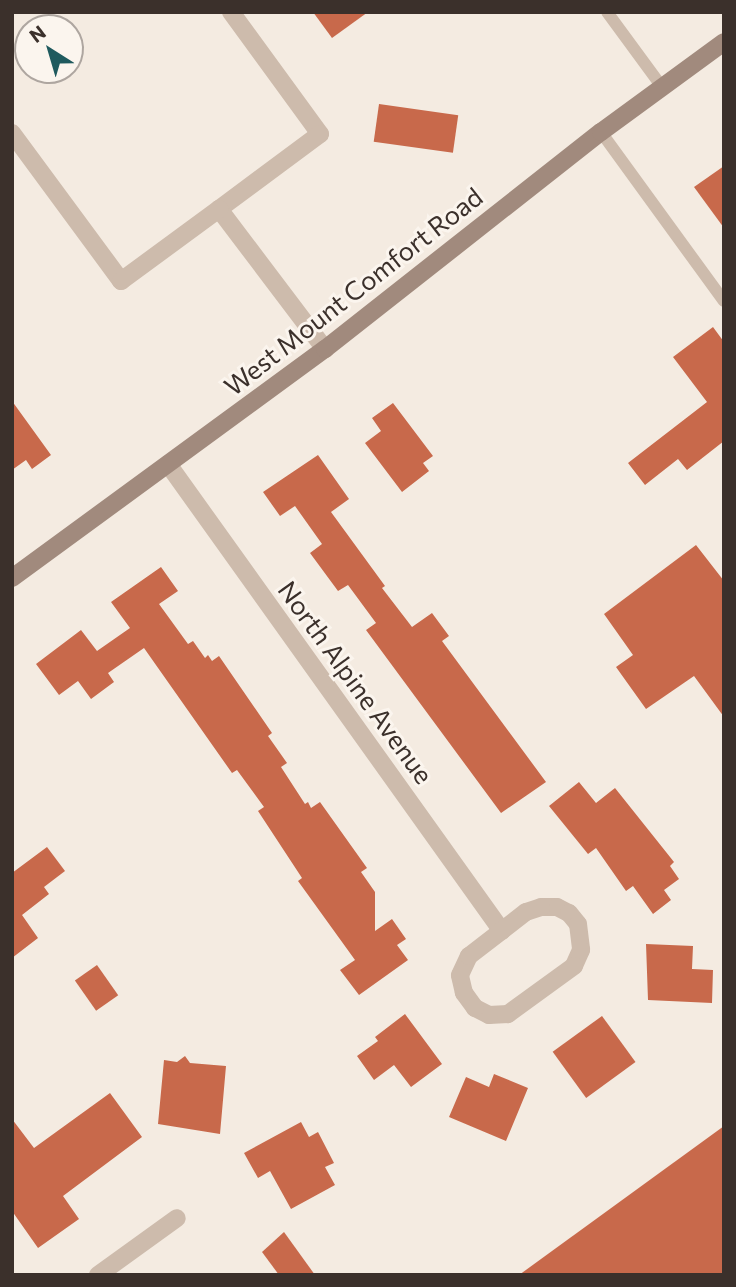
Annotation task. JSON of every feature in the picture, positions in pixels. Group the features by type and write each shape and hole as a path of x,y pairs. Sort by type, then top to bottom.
{"street":[{"path":"12,133 121,281 320,134 230,12"},
{"name":"West Mount Comfort Road","path":"12,578 325,349 601,132 724,42"},
{"path":"219,209 325,349"},
{"name":"North Alpine Avenue","path":"168,464 502,930"},
{"path":"541,907 557,907 569,913 578,924 581,950 573,966 508,1014 489,1014 475,1008 469,1000 464,993 460,975 469,956 502,930 526,912 541,907"},
{"path":"98,1275 177,1218"}],"lane":[{"path":"607,12 662,87"},
{"path":"601,132 724,300"}],"building":[{"path":"313,12 368,12 332,38"},
{"path":"379,104 458,115 453,153 374,142"},
{"path":"724,166 724,228 694,187"},
{"path":"713,327 724,342 724,441 687,470 678,459 645,485 628,463 707,402 673,357"},
{"path":"12,401 51,455 32,469 26,460 12,470"},
{"path":"393,403 433,456 423,463 429,471 402,492 365,443 381,431 372,418"},
{"path":"318,455 349,499 331,512 385,586 382,588 412,627 432,613 449,636 442,641 546,782 501,813 366,630 376,623 348,585 338,591 310,553 322,544 295,506 280,516 263,492"},
{"path":"696,545 724,581 724,717 694,676 646,709 616,667 633,655 604,614"},
{"path":"161,567 178,591 159,604 188,644 193,641 205,658 208,655 212,661 219,656 272,733 268,736 287,763 281,767 305,804 308,802 311,808 320,802 367,868 361,872 375,892 375,931 392,919 406,939 397,945 408,960 359,995 340,970 355,960 298,881 302,878 258,811 264,807 237,770 232,773 144,648 108,673 114,682 91,699 78,681 59,695 36,664 81,630 97,651 130,628 111,602"},
{"path":"579,782 596,803 615,788 674,862 670,866 679,879 664,890 671,900 653,914 633,886 626,891 596,848 588,854 549,806"},
{"path":"47,847 65,871 44,887 49,894 22,915 38,938 12,958 12,873"},
{"path":"646,944 693,946 692,969 713,970 712,1003 648,1000"},
{"path":"97,965 118,995 96,1011 75,980"},
{"path":"405,1014 442,1064 411,1087 394,1065 374,1080 357,1056 378,1041 375,1037"},
{"path":"602,1016 636,1062 586,1098 553,1052"},
{"path":"185,1056 190,1063 226,1066 220,1134 158,1124 164,1060 177,1062"},
{"path":"494,1074 528,1088 506,1141 449,1117 466,1077 489,1087"},
{"path":"110,1093 142,1137 63,1196 79,1219 38,1248 12,1211 12,1119 34,1148"},
{"path":"301,1122 309,1137 318,1132 334,1163 325,1167 335,1185 291,1209 270,1171 258,1178 244,1153"},
{"path":"724,1126 724,1275 519,1275"},
{"path":"284,1232 315,1275 279,1275 262,1252"}]}
